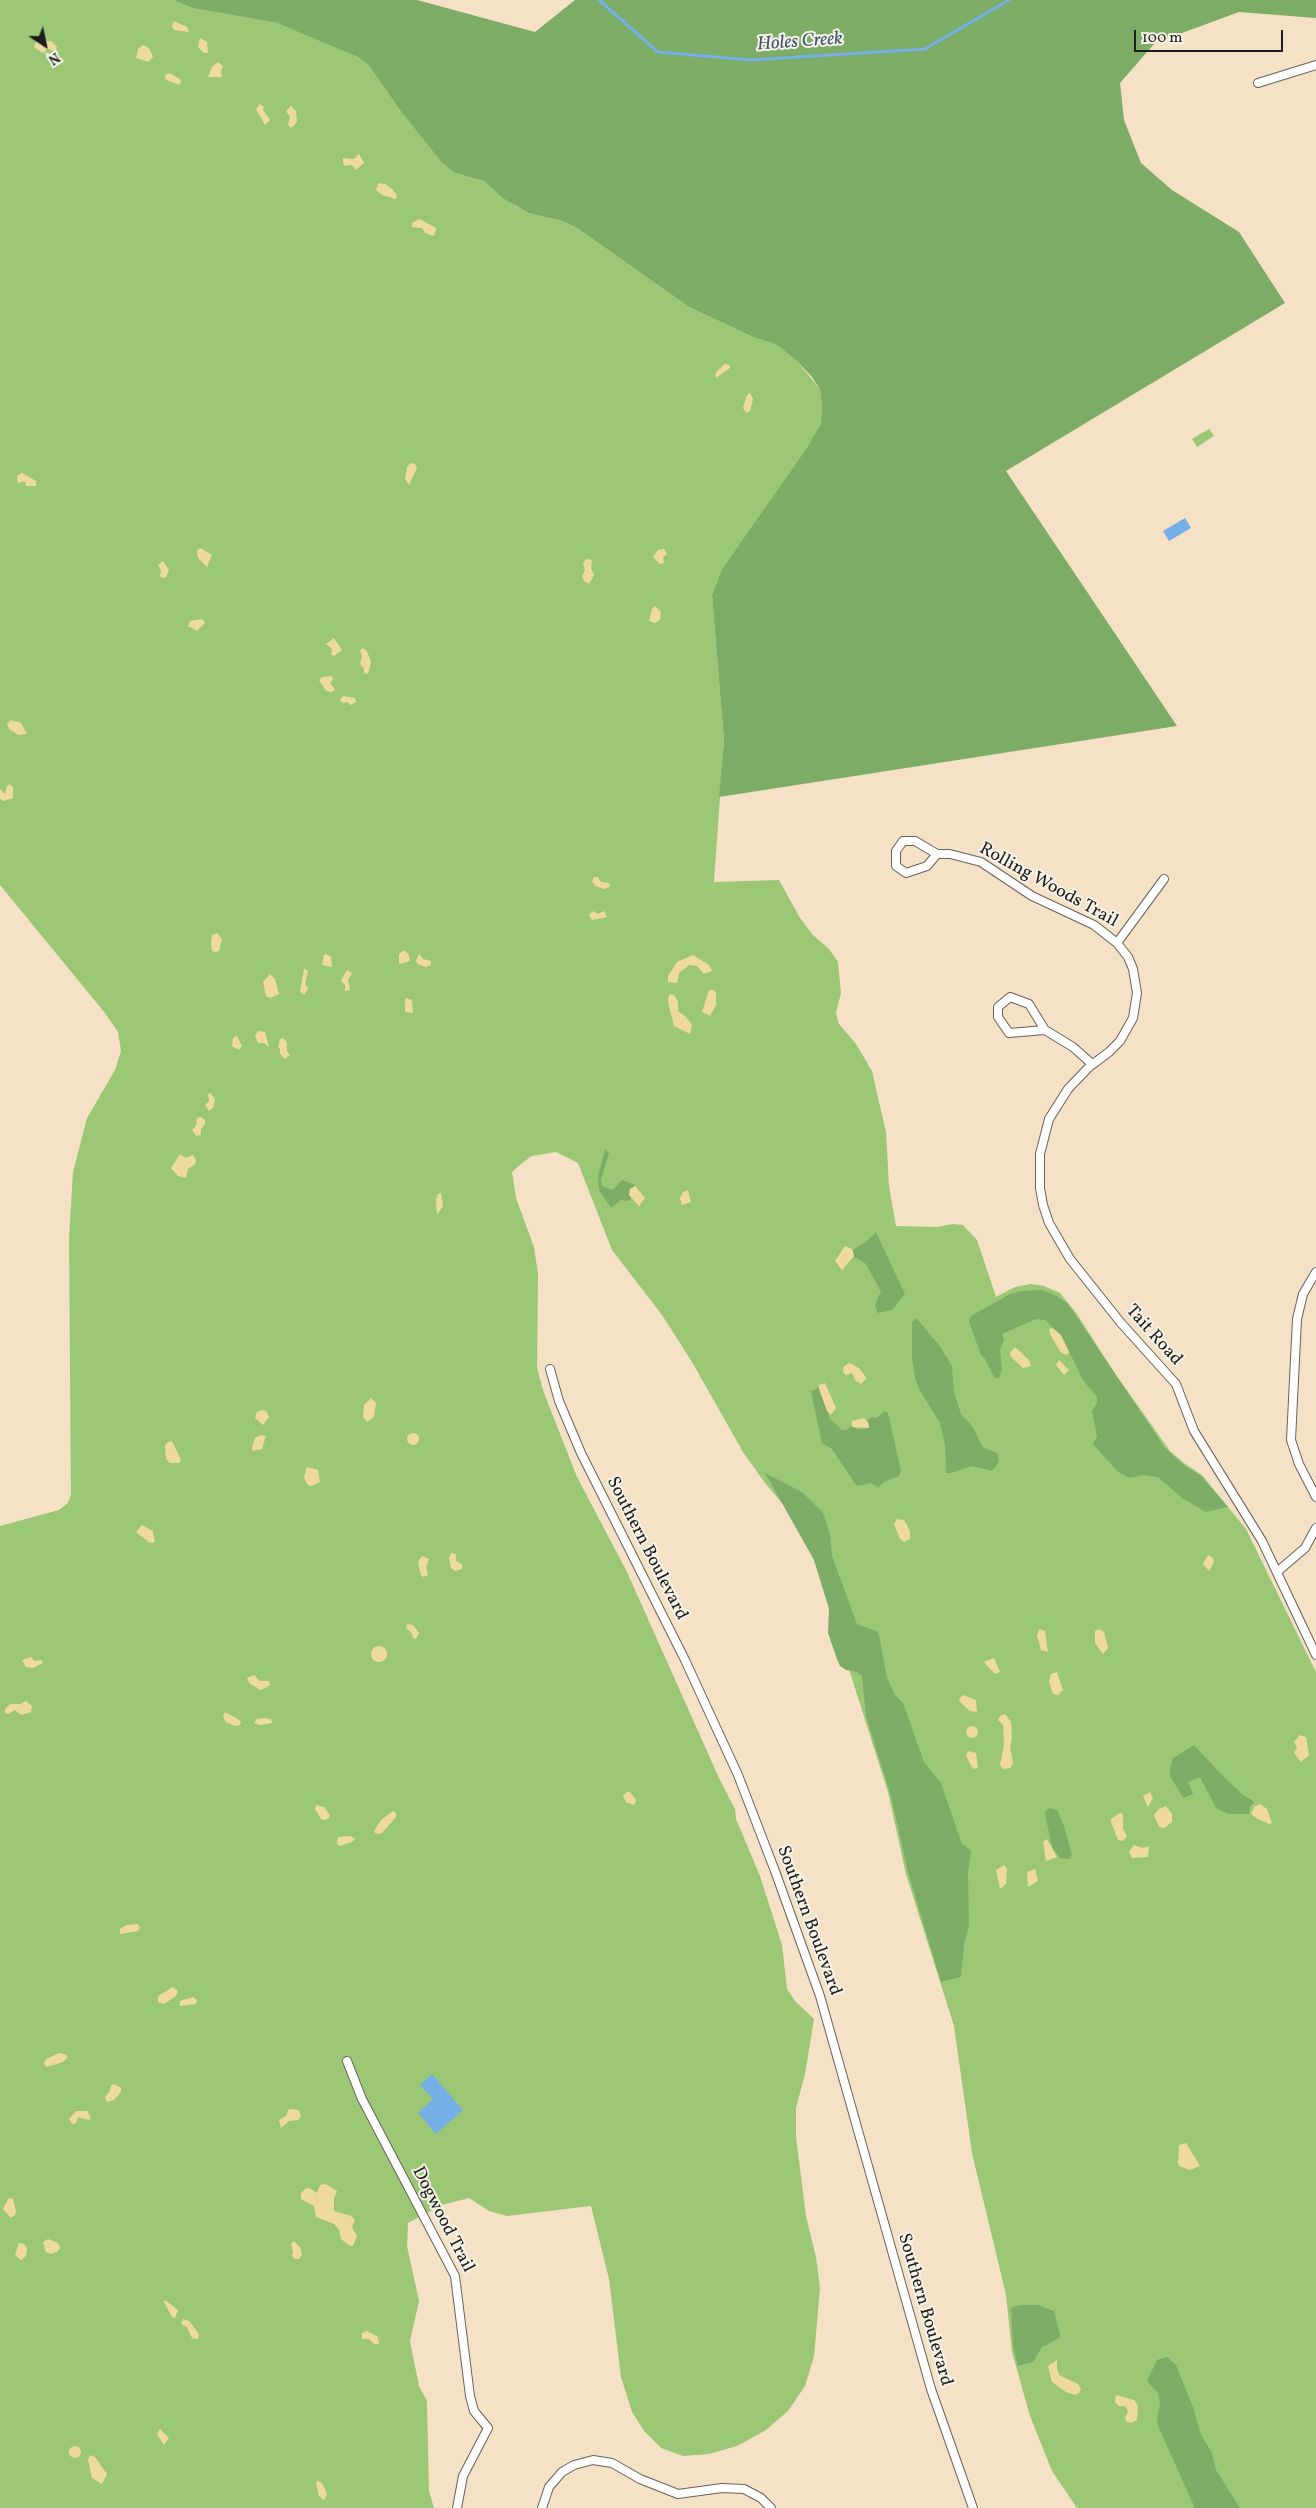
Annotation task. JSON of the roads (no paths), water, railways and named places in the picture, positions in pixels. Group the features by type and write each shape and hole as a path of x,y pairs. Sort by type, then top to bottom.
{"street":[{"path":"1258,83 1316,65"},
{"name":"Rolling Woods Trail","path":"937,854 927,866 906,873 896,866 896,851 902,841 915,841 937,854 968,858 981,862 1032,896 1084,920 1117,943 1133,969 1137,993 1133,1018 1120,1041 1110,1052 1092,1064 1068,1088"},
{"path":"1117,943 1164,879"},
{"path":"1045,1030 1009,1033 998,1017 998,1007 1010,998 1029,1004 1045,1030 1074,1047 1092,1064"},
{"name":"Tait Road","path":"1068,1088 1049,1119 1040,1154 1040,1188 1049,1223 1059,1242 1081,1273 1133,1338 1171,1376 1194,1431 1262,1541 1316,1655"},
{"path":"1316,1272 1303,1294 1297,1320 1291,1440 1299,1464 1316,1497"},
{"name":"Southern Boulevard","path":"550,1369 559,1401 581,1453 685,1660 738,1775 769,1855 820,1996 931,2389 973,2508"},
{"path":"1277,1572 1305,1548 1316,1528"},
{"name":"Dogwood Trail","path":"347,2061 362,2099 456,2276 470,2396 474,2412 488,2428 463,2476 457,2508"},
{"path":"542,2508 550,2487 562,2472 574,2465 593,2460 612,2463 640,2479 678,2494 722,2488 744,2489 761,2498 771,2508"}],"water":[{"path":"1185,518 1191,528 1169,541 1163,531"},
{"path":"432,2074 463,2110 436,2134 418,2113 433,2099 420,2085"}],"waterway":[{"name":"Holes Creek","path":"599,0 658,52 751,60 925,49 1009,0"}]}
